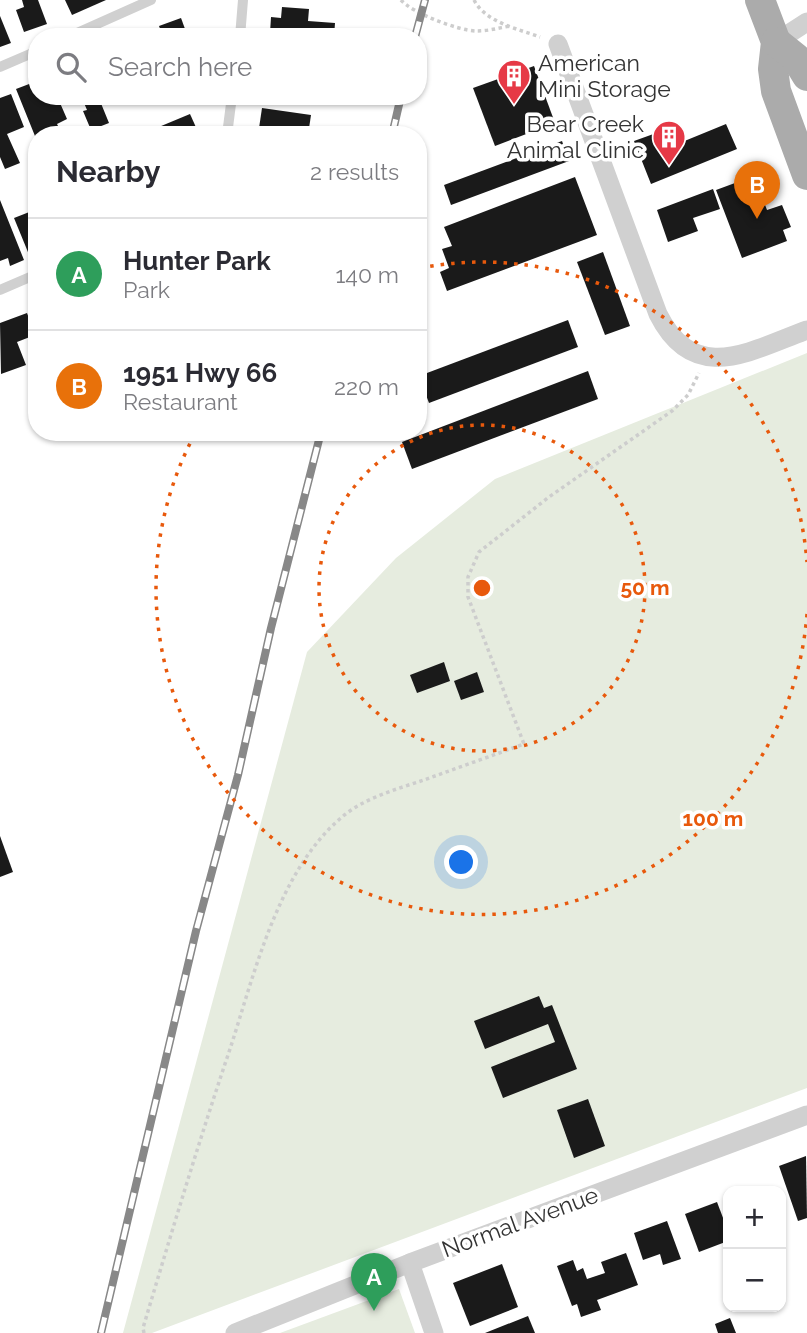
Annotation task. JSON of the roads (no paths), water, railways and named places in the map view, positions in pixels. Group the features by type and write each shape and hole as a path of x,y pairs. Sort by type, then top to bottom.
{"main road":[{"path":"760,0 776,42 773,69 776,92 807,175"},
{"path":"776,42 796,58 807,76"}],"street":[{"path":"776,42 807,22"},
{"path":"558,44 658,314 672,338 686,349 705,358 732,356 807,330"},
{"name":"Normal Avenue","path":"235,1333 410,1263 807,1115"},
{"path":"410,1263 434,1333"}],"lane":[{"path":"88,28 151,0"},
{"path":"241,28 243,0"},
{"path":"0,67 28,55"},
{"path":"228,126 231,105"},
{"path":"0,290 28,278"}],"railway":[{"path":"417,28 425,0"},
{"path":"394,126 399,105"},
{"path":"101,1333 196,931 238,775 271,628 319,441"}],"place":[{"name":"American Mini Storage","path":"514,106"},
{"name":"Bear Creek Animal Clinic","path":"669,167"},
{"name":"1951 Hwy 66","path":"757,219"},
{"name":"Hunter Park","path":"374,1311"}]}
